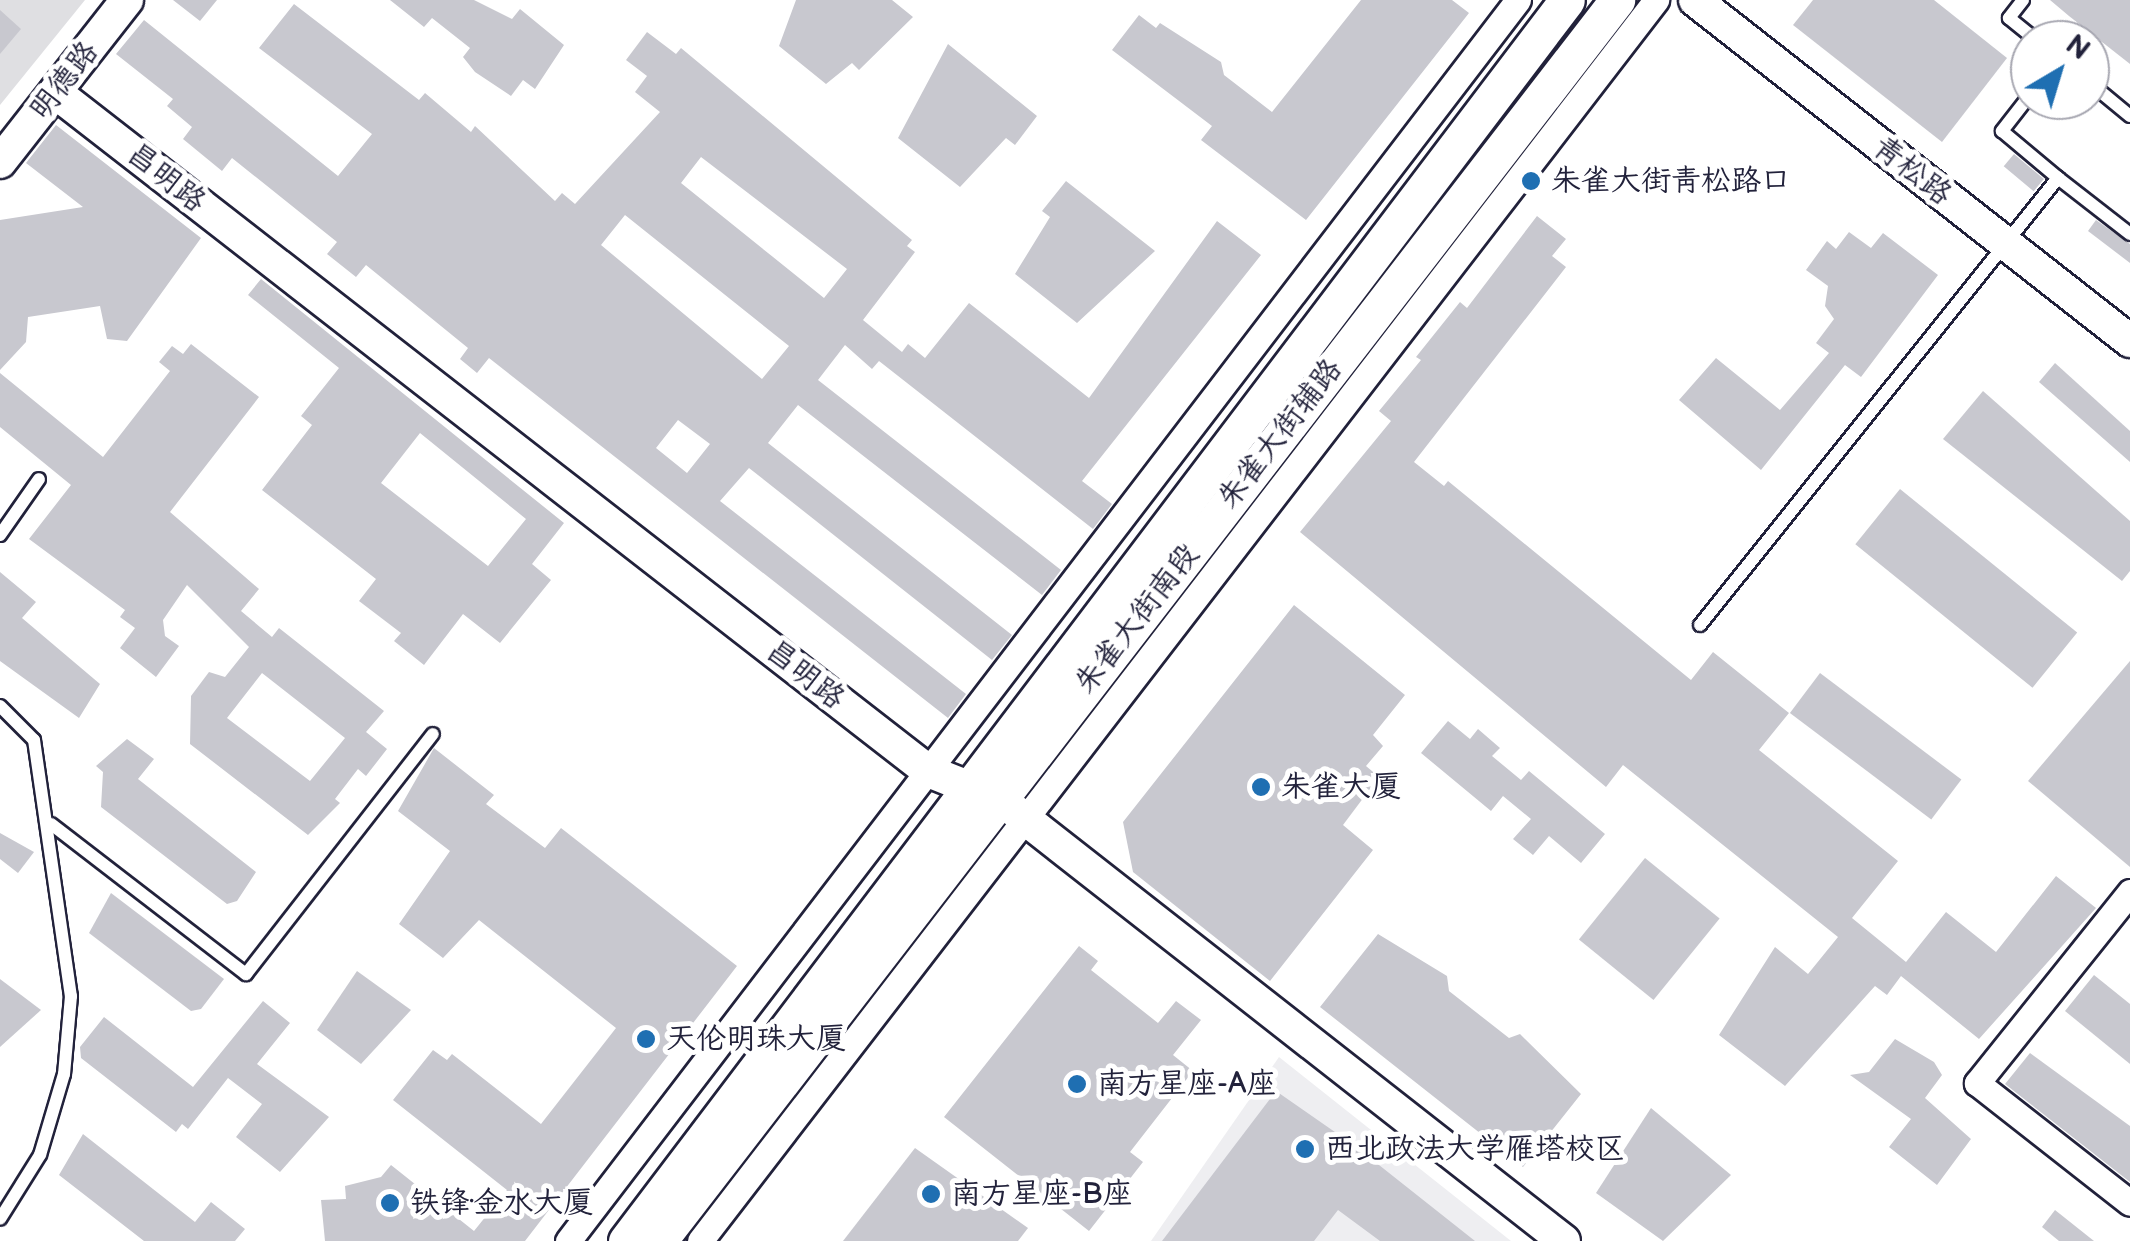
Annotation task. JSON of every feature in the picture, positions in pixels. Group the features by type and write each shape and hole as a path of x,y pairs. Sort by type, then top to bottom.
{"main road":[{"name":"朱雀大街南段","path":"626,1241 1001,802 1567,0"},
{"name":"朱雀大街南段","path":"659,1241 1617,0"}],"street":[{"name":"明德路","path":"0,162 127,0"},
{"path":"568,1241 1518,0"},
{"name":"朱雀大街辅路","path":"700,1241 1001,802 1656,0"},
{"name":"青松路","path":"1695,0 2130,341"},
{"name":"昌明路","path":"55,92 928,771 1001,802 1564,1241"},
{"path":"2130,892 1976,1082 2130,1203"}],"lane":[{"path":"2011,20 2009,18 2023,0"},
{"path":"2110,100 2130,116"},
{"path":"2011,120 2002,131 2130,234"},
{"path":"1700,625 2058,178"},
{"path":"0,535 39,479"},
{"path":"0,706 34,740 51,824 70,996 64,1074 40,1155 4,1213"},
{"path":"51,824 246,974 433,734"}],"shaded area":[{"path":"0,0 85,0 0,105"},
{"name":"西北政法大学雁塔校区","path":"1279,1057 1511,1241 1151,1241"}],"building":[{"path":"173,0 217,0 200,21"},
{"path":"390,0 474,0 512,19 520,9 564,45 535,89 523,80 511,96 475,72 463,57 470,48 432,18 424,27"},
{"path":"796,0 892,0 913,17 859,70 852,63 826,84 779,46"},
{"path":"1361,0 1452,0 1469,13 1306,220 1201,140 1212,126 1112,50 1139,15 1156,28 1160,23 1221,62 1224,75 1272,112"},
{"path":"1813,0 1934,0 2007,58 1942,142 1793,25"},
{"path":"2050,0 2130,0 2130,64 2110,48 2110,20 2074,20"},
{"path":"294,4 419,100 425,93 471,132 475,126 555,201 562,193 575,204 660,112 635,92 647,76 626,60 647,32 676,54 681,48 912,240 907,246 915,252 863,320 902,352 908,344 925,358 969,303 1089,398 1217,221 1261,255 1082,481 1112,504 1093,529 879,361 872,369 845,345 818,380 1061,570 1042,595 798,405 768,443 1012,635 992,660 749,468 720,501 966,694 948,718 489,358 477,373 460,359 468,348 366,265 356,277 327,254 337,242 232,158 222,171 183,139 192,127 167,106 173,99 116,54 144,20 338,176 372,134 259,48","holes":["701,157 847,269 824,298 681,183","625,215 789,346 762,379 601,245","678,420 710,444 687,473 656,448"]},
{"path":"0,10 21,29 0,54"},
{"path":"948,44 1037,116 1015,145 1006,138 960,187 898,138"},
{"path":"56,125 201,238 127,341 107,339 100,306 28,317 26,342 0,370 0,220 83,207 26,163"},
{"path":"2014,154 2044,179 2034,191 2004,166"},
{"path":"1066,181 1155,251 1077,323 1015,274 1050,217 1042,211"},
{"path":"1537,216 1566,239 1552,256 1566,267 1414,462 1444,486 1448,481 1691,680 1713,652 1789,713 1759,750 1898,861 1852,918 1906,962 1946,912 1996,952 2056,876 2096,908 1979,1039 1901,976 1887,995 1875,986 1785,1086 1719,1035 1775,947 1808,974 1838,937 1623,765 1606,787 1300,532 1391,421 1379,411 1421,360 1416,357 1460,302 1467,308"},
{"path":"2096,220 2130,244 2130,263 2088,231"},
{"path":"1849,232 1871,248 1883,233 1938,275 1861,377 1845,365 1761,470 1679,400 1716,358 1780,410 1829,353 1816,343 1834,319 1825,306 1828,286 1806,270 1827,241 1836,249"},
{"path":"261,279 564,523 532,564 551,580 500,643 463,614 424,665 394,641 401,633 359,601 376,579 262,490 312,425 301,416 339,368 248,295","holes":["420,433 526,519 488,566 381,483"]},
{"path":"191,344 259,397 170,512 259,589 241,611 272,637 279,628 384,711 366,732 387,749 366,776 358,769 335,799 340,803 308,835 190,744 191,696 209,672 225,677 249,647 187,585 163,620 165,636 179,646 156,677 120,648 135,628 120,617 125,610 29,539 71,485 0,427 0,373 103,457 170,371 159,362 172,346 183,354","holes":["262,673 345,738 310,781 227,718"]},
{"path":"2055,363 2130,431 2130,462 2039,382"},
{"path":"1983,391 2130,521 2130,571 2122,581 1943,439"},
{"path":"1900,489 2077,632 2033,688 1855,544"},
{"path":"0,572 36,602 22,618 100,684 79,718 0,661"},
{"name":"朱雀大厦","path":"1294,605 1405,695 1373,735 1383,746 1366,766 1379,777 1343,825 1373,850 1270,981 1133,872 1123,822"},
{"path":"2130,661 2130,867 2028,781"},
{"path":"1820,673 1961,780 1931,819 1790,713"},
{"path":"1448,721 1470,739 1478,729 1500,748 1492,756 1521,780 1529,771 1605,834 1581,863 1549,836 1533,855 1513,839 1531,819 1503,796 1491,811 1421,753"},
{"path":"127,739 154,759 138,779 256,872 237,901 227,904 101,807 103,772 96,766"},
{"path":"434,748 494,795 486,804 545,848 561,828 737,966 525,1241 325,1241 321,1200 346,1199 345,1186 381,1177 391,1165 474,1231 507,1190 393,1100 433,1050 447,1060 452,1054 541,1124 616,1028 479,920 443,958 399,924 450,851 398,811"},
{"path":"0,833 34,852 18,873 0,859"},
{"path":"1645,858 1720,918 1654,1000 1579,940"},
{"path":"111,893 224,979 201,1009 191,1011 89,933"},
{"path":"1378,934 1447,976 1449,991 1509,1038 1520,1034 1581,1094 1523,1167 1320,1007"},
{"name":"南方星座-A座","path":"1079,946 1098,961 1091,970 1158,1023 1176,1001 1201,1020 1173,1055 1193,1071 1130,1152 1143,1162 1089,1231 944,1117"},
{"path":"357,971 411,1010 361,1064 317,1030"},
{"path":"2094,975 2130,1004 2130,1064 2065,1011"},
{"path":"0,979 41,1010 0,1047"},
{"path":"263,1001 290,1023 257,1064 329,1117 280,1172 236,1137 262,1104 228,1078 188,1129 182,1124 176,1132 81,1058 80,1047 104,1017 193,1087"},
{"path":"1895,1039 1934,1062 1942,1075 1925,1098 1971,1139 1937,1185 1889,1147 1911,1119 1850,1075 1869,1072"},
{"path":"2030,1053 2130,1126 2130,1182 2005,1084"},
{"name":"西北政法大学雁塔校区","path":"1276,1091 1355,1146 1475,1241 1380,1241 1338,1210 1314,1241 1162,1241"},
{"path":"1651,1108 1731,1175 1663,1241 1596,1193"},
{"path":"83,1134 195,1222 211,1202 245,1229 235,1241 144,1241 59,1175"},
{"name":"南方星座-B座","path":"915,1148 1028,1228 1018,1241 843,1241"},
{"path":"2055,1210 2094,1241 2059,1241 2042,1227"}],"place":[{"name":"朱雀大街青松路口","path":"1531,181"},
{"name":"朱雀大厦","path":"1261,787"},
{"name":"天伦明珠大厦","path":"646,1039"},
{"name":"南方星座-A座","path":"1077,1084"},
{"name":"西北政法大学雁塔校区","path":"1305,1149"},
{"name":"南方星座-B座","path":"931,1194"},
{"name":"铁锋·金水大厦","path":"390,1203"}]}
